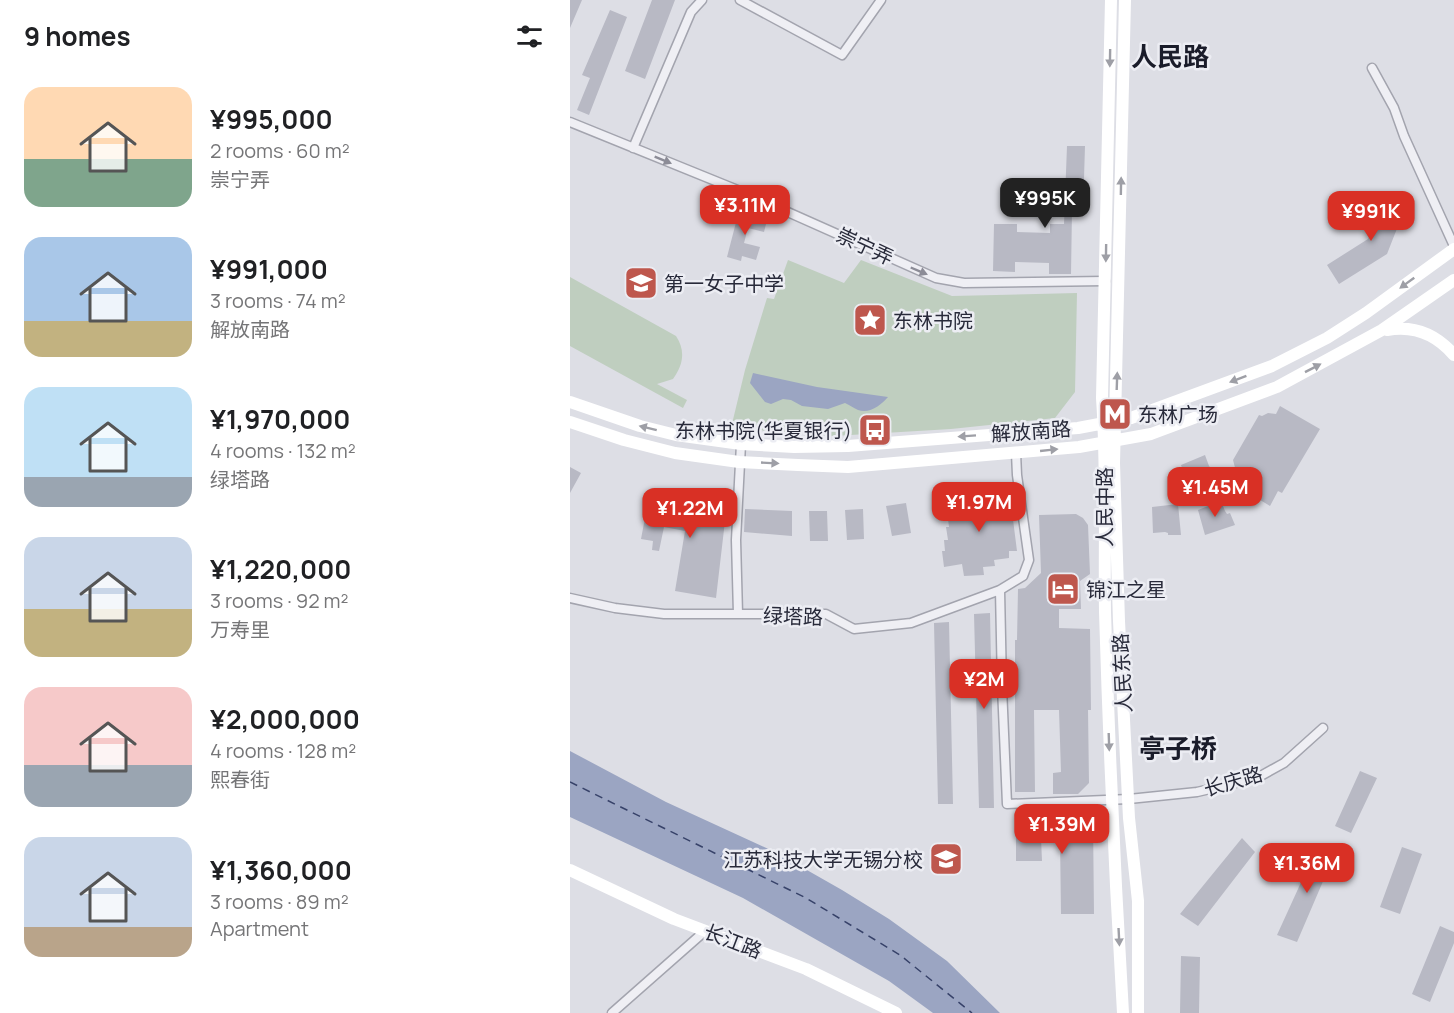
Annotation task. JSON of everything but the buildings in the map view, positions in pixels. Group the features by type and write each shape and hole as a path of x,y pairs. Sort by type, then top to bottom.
{"main road":[{"name":"人民中路","path":"1110,422 1102,398 1111,0"},
{"name":"人民中路","path":"1123,1013 1111,800 1105,611 1125,0"},
{"name":"解放南路","path":"570,402 640,426 676,435 741,444 794,447 848,446 1078,428 1131,418 1272,366 1327,338 1366,313 1454,247"},
{"name":"解放南路","path":"570,422 624,440 675,453 739,462 848,466 1016,453 1110,441 1151,434 1276,387 1382,330 1454,280"},
{"path":"1382,330 1403,327 1425,332 1448,347 1454,355"},
{"name":"人民东路","path":"1110,441 1129,799 1138,901 1138,1013"},
{"name":"长江路","path":"570,870 674,919 806,969 896,1013"}],"street":[{"path":"633,148 692,12 702,0"},
{"path":"740,0 842,56 881,0"},
{"path":"1372,68 1394,108 1404,136 1454,247"},
{"name":"崇宁弄","path":"570,122 745,193 936,278 964,283 1105,281"},
{"path":"738,614 736,540 741,444"},
{"name":"绿塔路","path":"570,598 615,608 664,614 826,614 854,629 911,623 1000,590 1023,576 1029,560 1016,453"},
{"name":"长庆路","path":"1000,590 1007,804 1129,799 1197,792 1257,778 1284,764 1323,728"},
{"path":"612,1013 705,931"}],"green space":[{"path":"788,260 844,283 861,260 952,296 1077,293 1075,392 1055,418 951,429 834,436 731,428 745,370 767,298 774,299"},
{"path":"570,277 676,336 682,353 679,368 673,379 657,384 687,400 683,408 570,346"}],"water":[{"path":"753,373 817,387 888,397 879,406 867,411 858,410 845,403 828,409 802,406 791,400 783,399 771,404 765,402 750,383"},
{"path":"570,751 666,802 777,853 842,890 889,919 947,961 1000,1013 933,1013 889,981 743,898 570,817"}],"ferry route":[{"path":"570,782 806,898 900,955 972,1013"}],"place":[{"name":"第一女子中学","path":"641,283"},
{"name":"东林书院","path":"870,320"},
{"name":"东林广场","path":"1115,414"},
{"name":"东林书院(华夏银行)","path":"875,430"},
{"name":"锦江之星","path":"1063,589"},
{"name":"江苏科技大学无锡分校","path":"946,859"}],"district":[{"name":"人民路","path":"1170,56"},
{"name":"亭子桥","path":"1178,748"}]}
